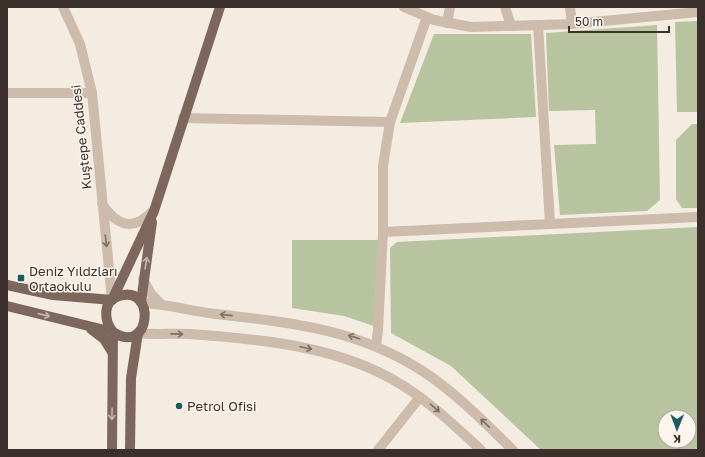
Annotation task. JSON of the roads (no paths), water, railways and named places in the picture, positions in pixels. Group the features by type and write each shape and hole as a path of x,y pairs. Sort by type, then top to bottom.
{"main road":[{"path":"112,450 113,332 108,326 106,317 107,308 154,211 220,7"},
{"path":"130,450 131,378 138,333 146,318 141,302 143,279 154,211"},
{"path":"7,285 57,296 94,297 112,300 120,295 125,295 136,298 141,302"},
{"path":"7,306 113,332 122,336 138,333"},
{"path":"82,324 100,336 112,352"}],"street":[{"name":"Kuştepe Caddesi","path":"63,7 80,44 92,93 101,202 110,214 124,224 140,222 154,211"},
{"path":"404,7 427,17 447,23 471,27 572,24 682,10 698,12"},
{"path":"447,23 450,7"},
{"path":"505,7 511,26"},
{"path":"570,7 572,24"},
{"path":"376,346 383,232 383,166 390,122 427,17"},
{"path":"538,25 550,224"},
{"path":"7,93 92,93"},
{"path":"183,118 390,122"},
{"path":"101,202 112,300"},
{"path":"383,232 698,217"},
{"path":"94,297 106,291 109,271"},
{"path":"143,279 151,294 162,305"},
{"path":"141,302 188,310 308,325 340,333 376,346 428,374 474,412 513,450"},
{"path":"138,333 190,334 274,343 314,350 374,370 402,384 420,397 481,450"},
{"path":"135,352 143,341 161,334"},
{"path":"378,450 420,397"}],"place":[{"name":"Deniz Yıldzları Ortaokulu","path":"21,278"},
{"name":"Petrol Ofisi","path":"179,406"}]}
